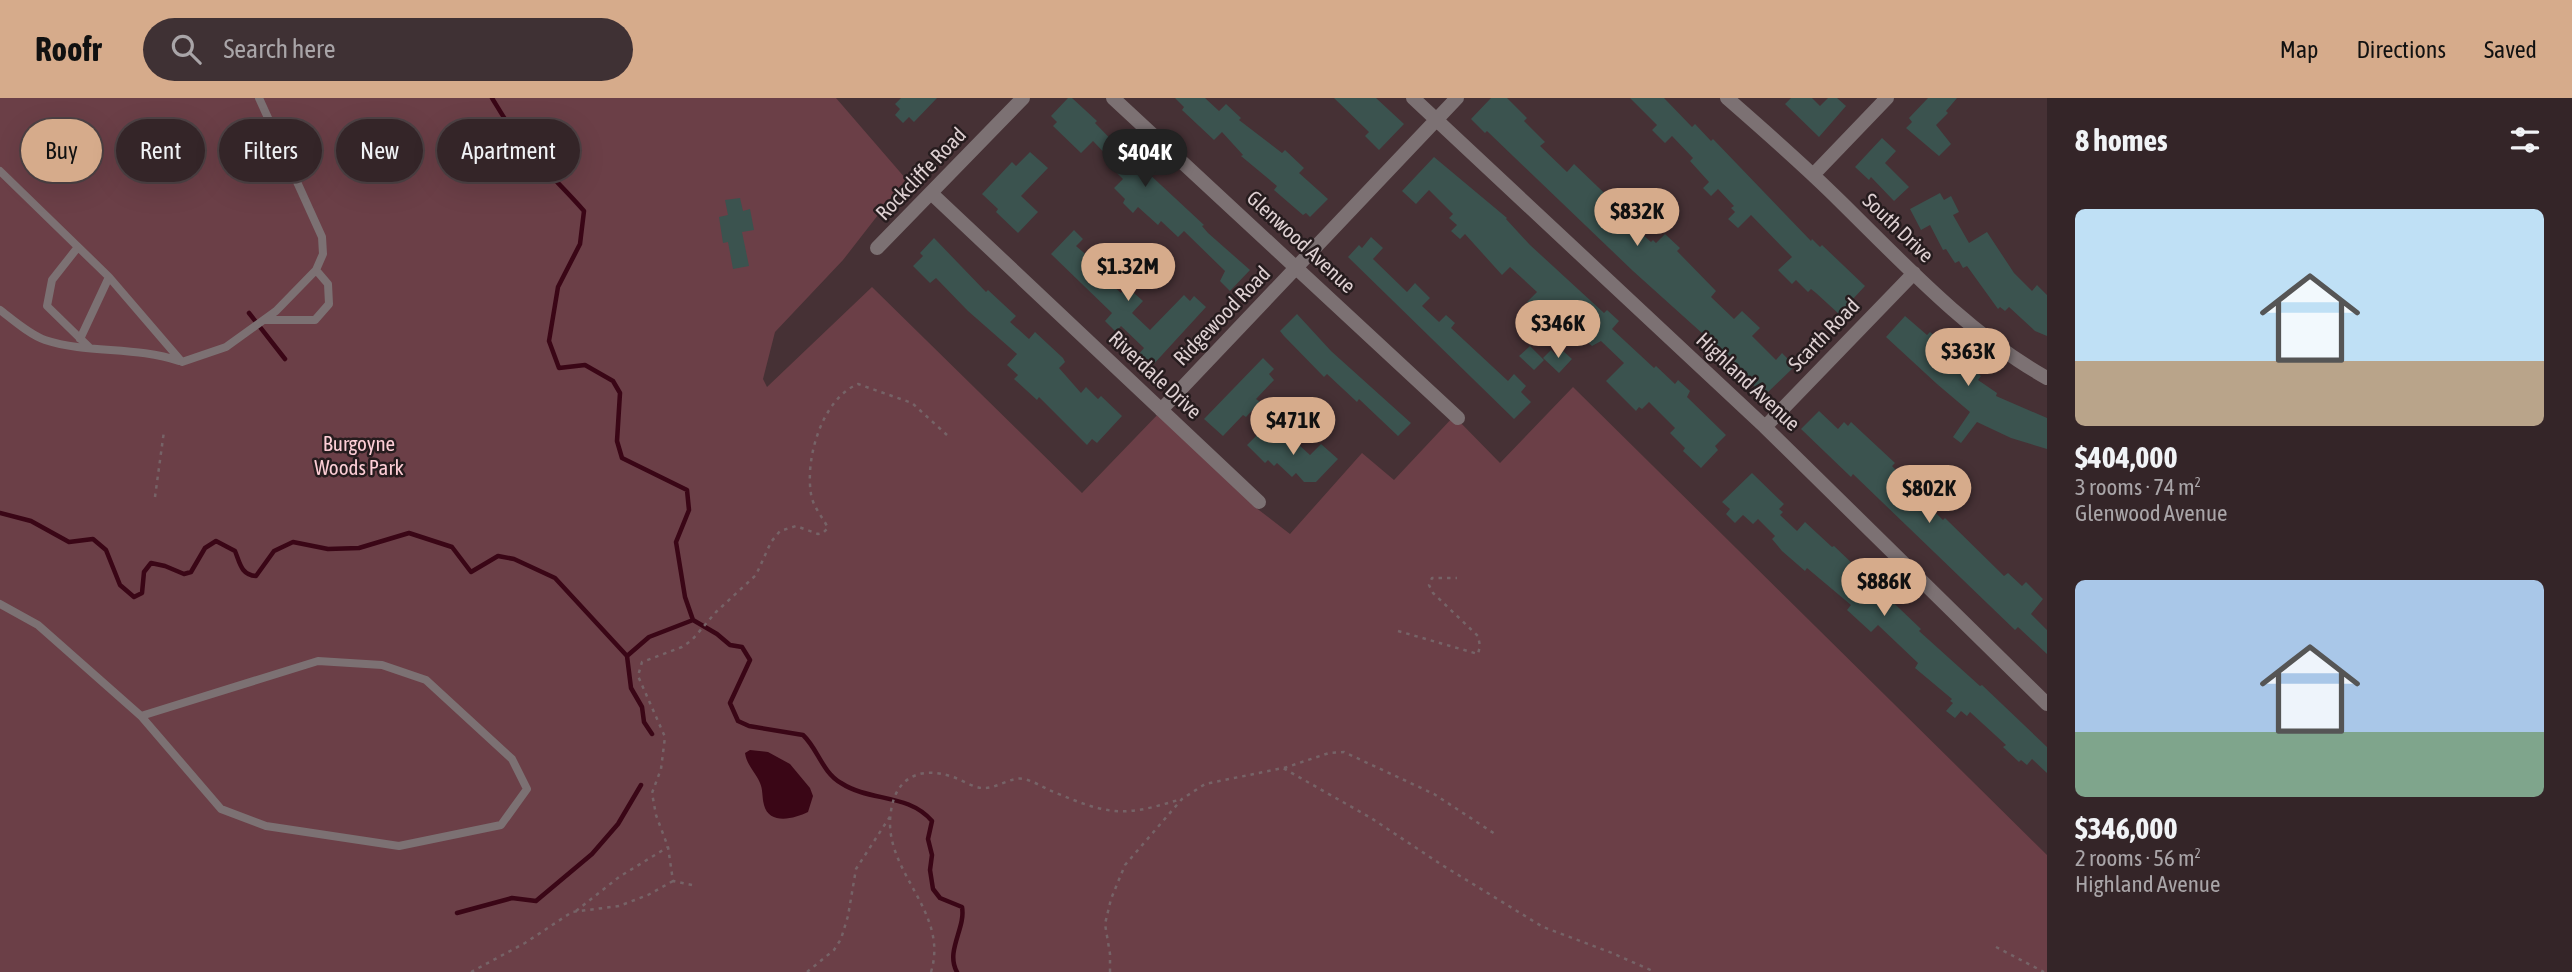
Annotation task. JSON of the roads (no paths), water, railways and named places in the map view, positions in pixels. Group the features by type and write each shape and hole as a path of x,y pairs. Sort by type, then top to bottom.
{"street":[{"name":"Rockcliffe Road","path":"877,248 1023,98"},
{"name":"Glenwood Avenue","path":"1113,98 1458,418"},
{"name":"Highland Avenue","path":"1413,98 1765,427 2047,704"},
{"name":"Ridgewood Road","path":"1161,410 1457,98"},
{"name":"South Drive","path":"1727,98 1813,175 1914,273 2012,359 2047,378"},
{"path":"1813,175 1887,98"},
{"name":"Riverdale Drive","path":"931,193 1259,502"},
{"name":"Scarth Road","path":"1765,427 1914,273"}],"lane":[{"path":"0,310 43,340 164,356 182,362 226,347 276,311 316,270 323,254 322,237 259,98"},
{"path":"0,171 109,277 182,362"},
{"path":"78,247 52,280 47,306 90,348"},
{"path":"264,320 315,320 329,304 328,284 316,270"},
{"path":"80,339 109,277"},
{"path":"0,604 38,625 141,716 221,809 266,826 399,846 501,825 527,789 512,759 426,680 382,665 318,661 141,716"}],"waterway":[{"path":"492,98 522,143 584,211 580,244 558,287 549,341 559,368 585,365 613,381 620,393 617,441 622,458 687,490 689,510 676,542 685,597 693,620 730,645 742,647 750,660 730,703 738,721 749,726 803,735 829,773 841,783 864,793 912,806 932,821 928,839 932,855 930,870 933,889 940,898 962,907 953,956 957,972"},
{"path":"249,313 285,359"},
{"path":"0,513 31,521 69,542 93,539 106,550 120,585 134,597 142,593 144,572 151,563 184,574 191,572 205,548 216,541 235,551 244,571 256,576 274,551 293,542 328,549 359,548 409,533 452,547 471,572 498,556 514,559 555,578 627,656 649,637 693,620"},
{"path":"627,656 631,688 642,707 644,722 652,734"},
{"path":"457,913 512,898 536,901 592,854 618,824 641,785"}],"park label":[{"name":"Burgoyne Woods Park","path":"359,456"}]}
